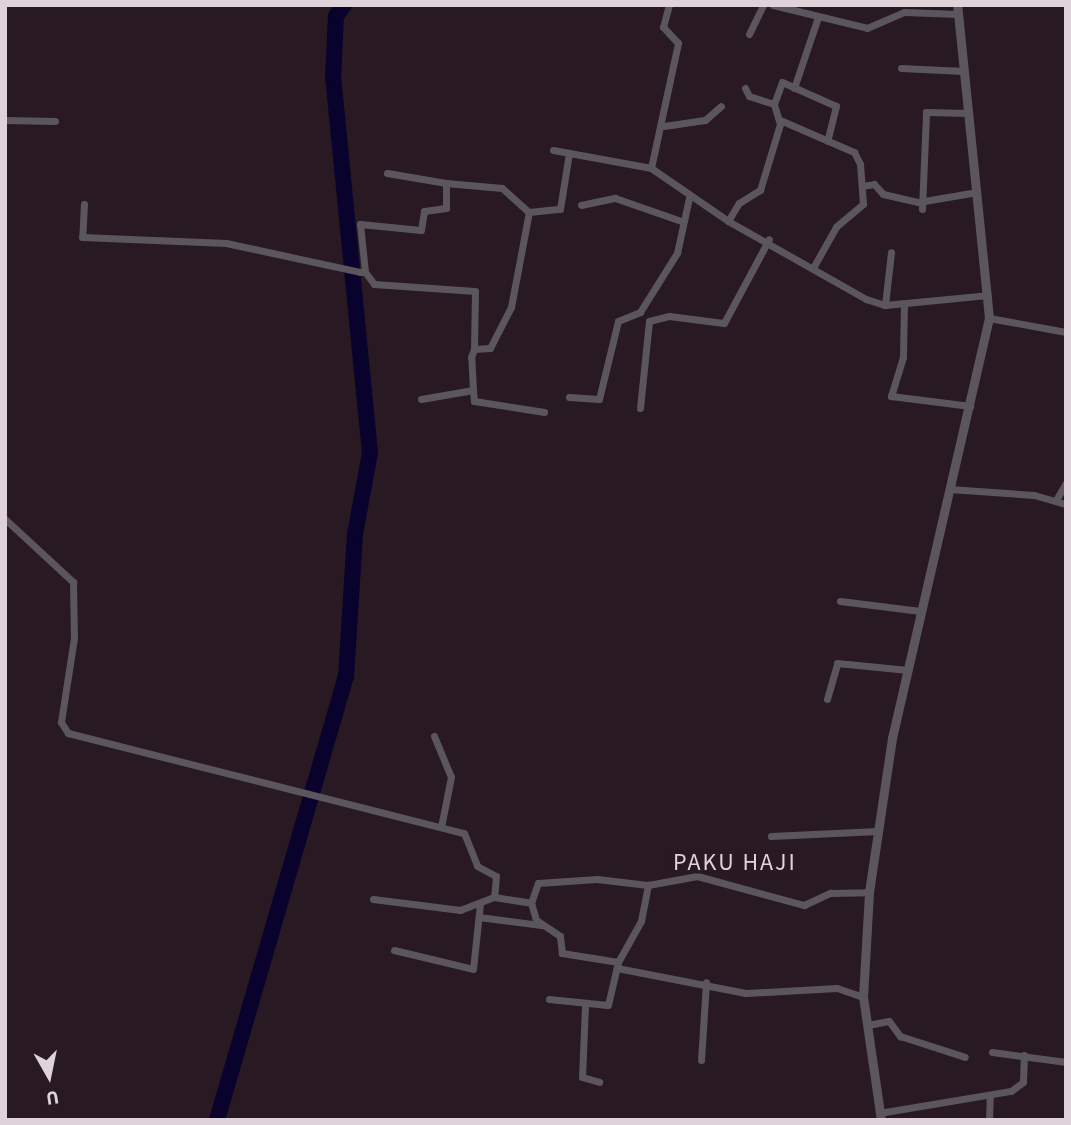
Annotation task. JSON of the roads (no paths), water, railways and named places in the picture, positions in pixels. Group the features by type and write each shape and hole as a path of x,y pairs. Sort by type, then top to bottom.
{"street":[{"path":"651,168 664,126 678,43 663,27 669,5"},
{"path":"749,34 763,5"},
{"path":"773,5 867,28 904,12 958,9 989,318 920,611 878,831 869,892 863,997 880,1116 990,1096 1023,1082 1024,1055"},
{"path":"794,88 818,17"},
{"path":"901,68 964,71"},
{"path":"728,221 739,203 760,190 780,120 774,104 782,82 836,106 827,141"},
{"path":"745,88 748,96 774,104"},
{"path":"664,126 705,120 721,106"},
{"path":"923,204 926,112 969,113"},
{"path":"5,120 55,121"},
{"path":"780,120 854,152 862,186 862,207 836,227 814,266"},
{"path":"553,150 651,168 690,198 728,221 769,239 886,305 988,295"},
{"path":"387,173 446,183 502,188 529,212 560,209 569,153"},
{"path":"362,272 360,224 421,230 424,211 446,208 446,183"},
{"path":"862,186 923,204 977,192"},
{"path":"582,205 615,198 681,221"},
{"path":"569,397 599,399 618,321 640,312 677,253 681,221 690,198"},
{"path":"83,204 82,237 226,243 362,272 374,284 475,290 474,401 544,412"},
{"path":"474,349 490,348 510,307 529,212"},
{"path":"640,312 656,317 724,323 769,239"},
{"path":"886,305 891,252"},
{"path":"904,303 903,356 891,396 970,406"},
{"path":"640,408 648,323 656,317"},
{"path":"989,318 1066,332"},
{"path":"421,399 472,390"},
{"path":"1056,500 1066,483"},
{"path":"949,489 1056,500 1066,504"},
{"path":"5,519 73,582 74,638 62,728 75,737 314,794 469,836 477,866 496,876 495,897"},
{"path":"840,601 920,611"},
{"path":"827,699 836,664 908,670"},
{"path":"434,736 451,777 441,827"},
{"path":"771,836 878,831"},
{"path":"541,925 531,903 540,882 597,878 648,885 697,876 803,905 818,903 830,893 869,892"},
{"path":"549,999 585,1006 608,1005 617,965 641,920 648,885"},
{"path":"373,899 460,910 495,897 531,903"},
{"path":"394,950 471,971 480,903"},
{"path":"479,917 541,925 560,936 565,955 706,982 746,993 837,988 863,997"},
{"path":"701,1060 706,982"},
{"path":"585,1006 582,1077 598,1082"},
{"path":"868,1025 889,1021 900,1036 965,1057"},
{"path":"992,1052 1066,1062"},
{"path":"989,1120 990,1096"}],"waterway":[{"path":"217,1120 346,677 355,534 370,453 333,79 336,16 344,5"}],"district":[{"name":"PAKU HAJI","path":"735,863"}]}
